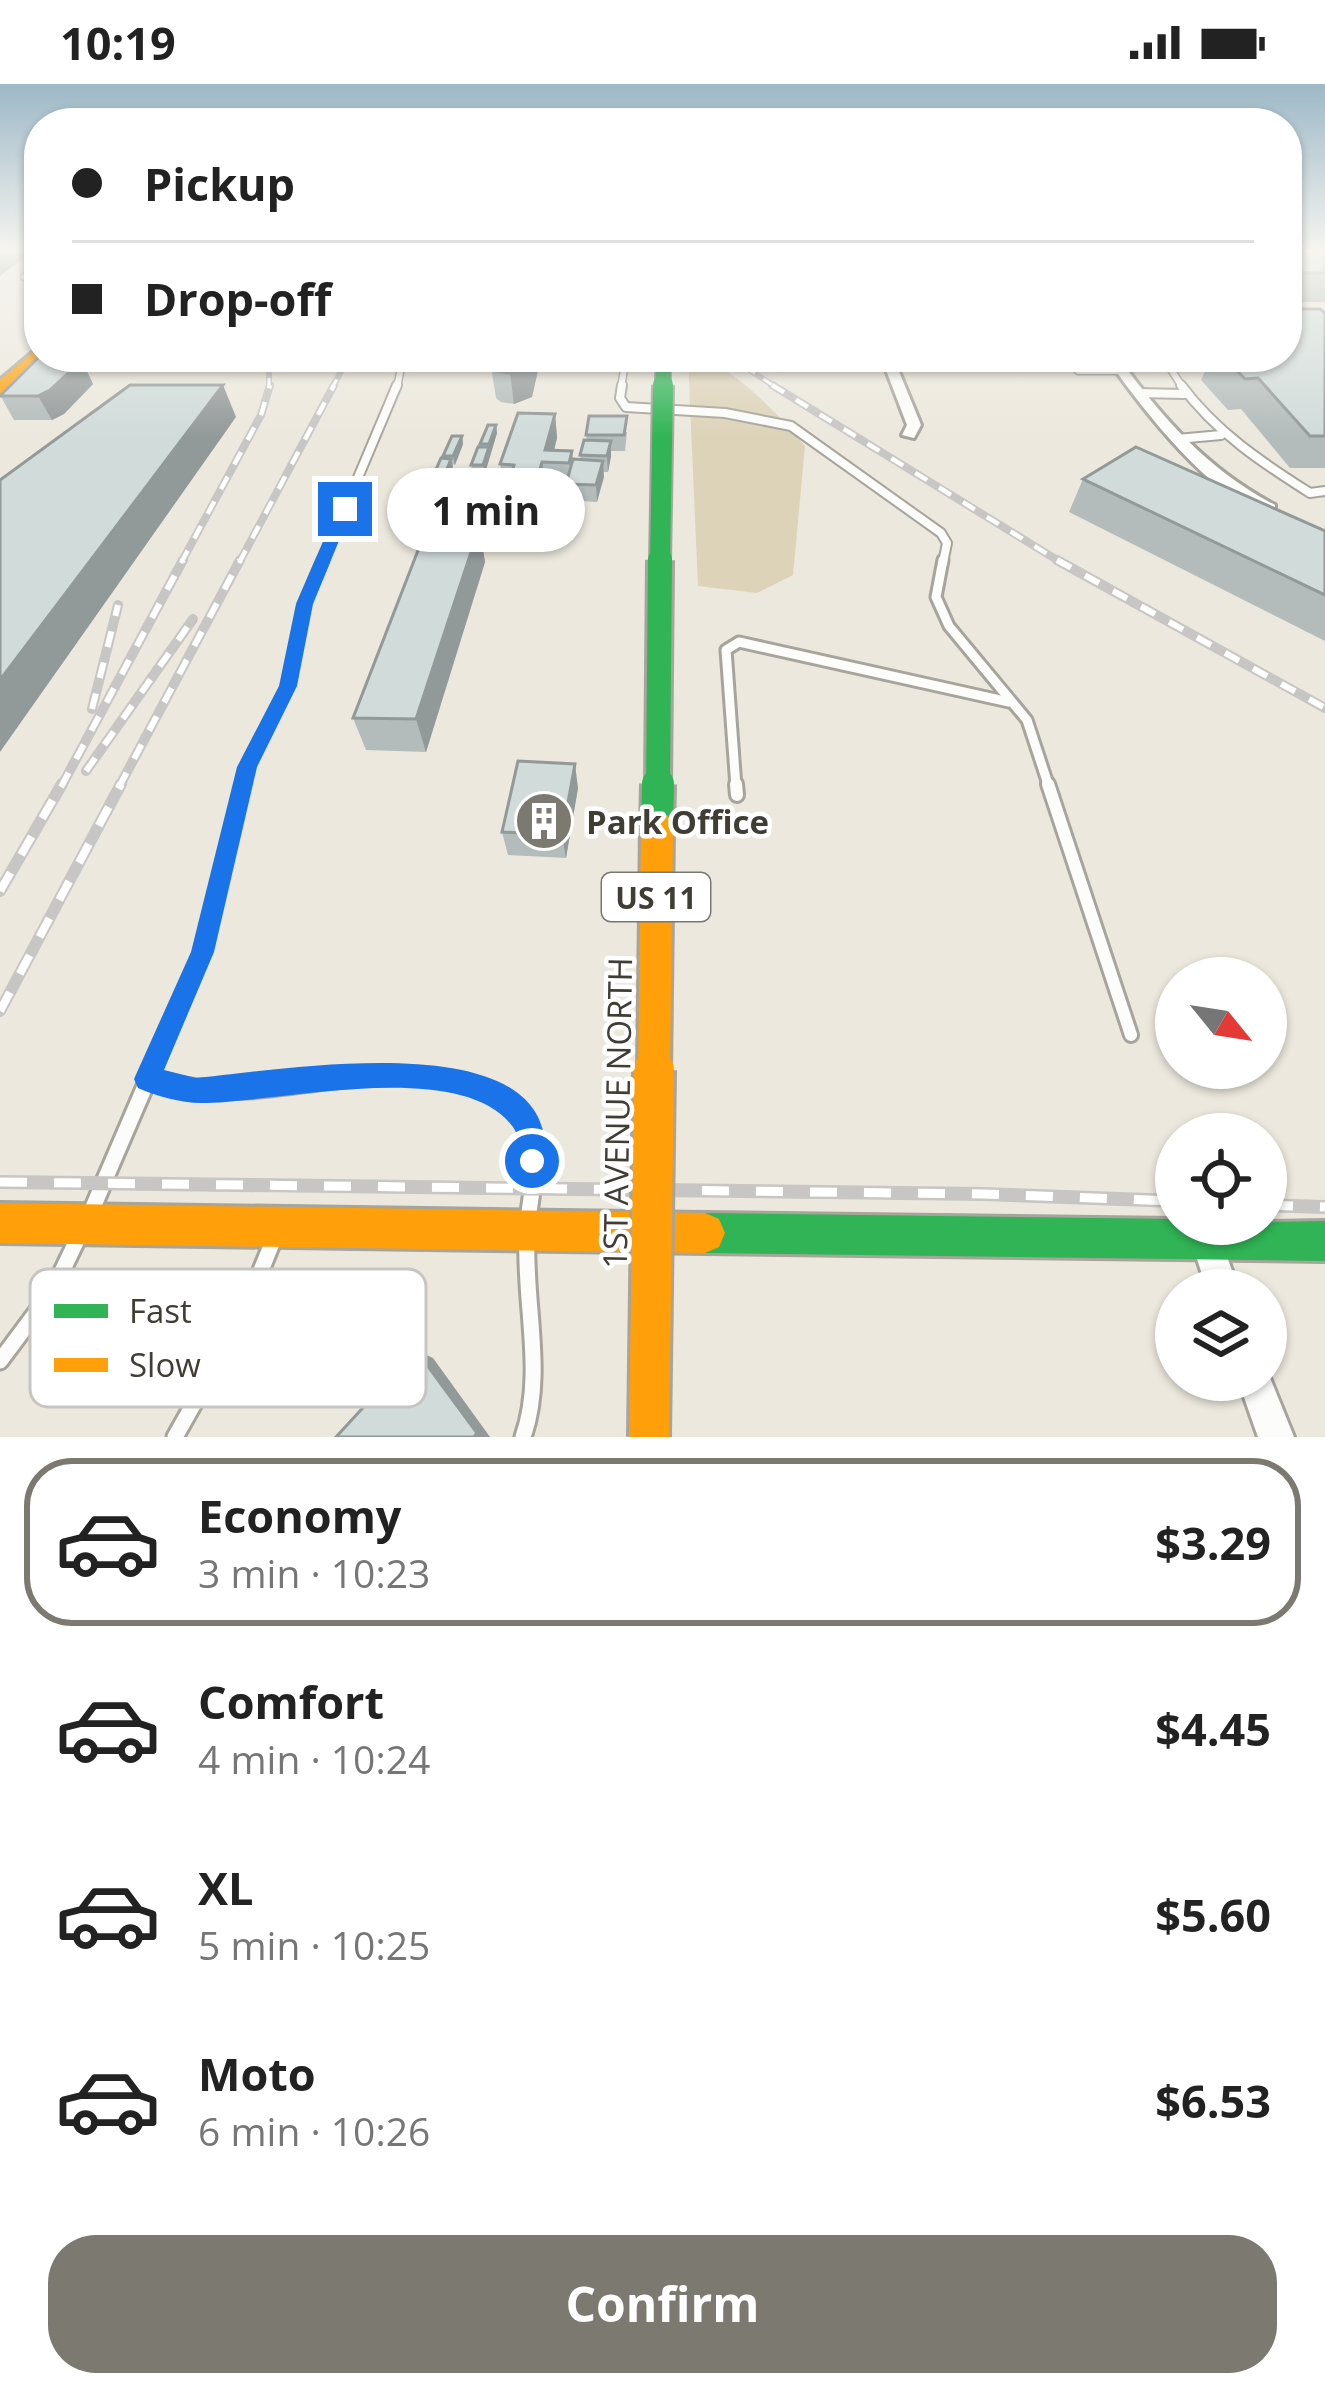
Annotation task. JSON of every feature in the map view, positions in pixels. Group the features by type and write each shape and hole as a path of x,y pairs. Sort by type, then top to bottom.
{"main road":[{"name":"1ST AVENUE NORTH","path":"649,1437 663,372"},
{"path":"0,1223 1155,1239"},
{"path":"1287,1241 1325,1241"}],"street":[{"path":"893,372 914,425 909,435"},
{"path":"1123,372 1174,440 1238,491 1293,519"},
{"path":"1263,1401 1276,1437"}],"lane":[{"path":"63,1269 203,952 247,767 288,686 304,604 396,392 400,372"},
{"path":"624,372 620,398 626,406 725,413 791,426 940,532 947,543 936,598 950,626 1027,720 1131,1035"},
{"path":"1172,372 1184,394 1221,435 1310,493 1325,491"},
{"path":"1138,393 1184,394"},
{"path":"1174,440 1221,435"},
{"path":"737,795 726,650 739,642 1012,703"},
{"path":"147,1079 196,1091 247,1090 410,1073 505,1099 526,1122 533,1142 525,1286 535,1403 523,1437"},
{"path":"261,1269 278,1227"},
{"path":"0,1361 30,1320"},
{"path":"175,1437 192,1407"}],"shaded area":[{"path":"689,372 727,372 767,405 805,446 793,575 757,593 698,586"}],"building":[{"path":"1302,312 1325,313 1325,436 1310,436 1258,378 1245,379 1238,372 1302,372"},
{"path":"24,372 69,372 38,396 0,396"},
{"path":"130,385 223,385 0,680 0,480"},
{"path":"518,413 555,414 545,450 572,451 569,463 542,462 538,476 511,476 514,465 500,464"},
{"path":"589,416 627,416 624,435 586,435"},
{"path":"488,425 496,425 489,444 480,444"},
{"path":"452,436 462,436 453,456 443,456"},
{"path":"584,440 611,441 607,456 580,455"},
{"path":"478,447 489,447 483,465 471,465"},
{"path":"1136,447 1325,531 1325,595 1083,479"},
{"path":"441,458 451,459 442,481 431,481"},
{"path":"573,459 603,461 596,485 566,484"},
{"path":"470,470 481,470 475,489 464,488"},
{"path":"468,515 478,520 479,528 416,719 353,718 424,535 437,518"},
{"path":"518,761 575,764 562,835 502,832"},
{"path":"426,1364 477,1433 474,1437 336,1437 364,1407 426,1407"}],"railway":[{"path":"269,372 269,388"},
{"path":"332,388 341,372"},
{"path":"753,372 777,388"},
{"path":"181,563 261,415 270,385"},
{"path":"239,563 334,385"},
{"path":"772,385 1058,561"},
{"path":"61,787 183,560"},
{"path":"119,787 240,560"},
{"path":"1058,561 1325,708"},
{"path":"1058,561 1062,563"},
{"path":"92,709 118,605"},
{"path":"86,771 193,619"},
{"path":"0,891 62,784"},
{"path":"0,1011 121,784"},
{"path":"0,1182 1155,1200"},
{"path":"1287,1206 1325,1207"}],"traffic: fast":[{"path":"657,828 663,372"},
{"path":"705,1233 1325,1241"}],"traffic: slow":[{"path":"0,389 24,366"},
{"path":"649,1437 657,828"},
{"path":"0,1223 705,1233"}],"place":[{"name":"Park Office","path":"544,821"}],"route":[{"path":"345,509 304,604 288,686 247,767 203,952 147,1079 196,1091 410,1073 453,1081 505,1099 526,1122 533,1142 532,1161"}]}
